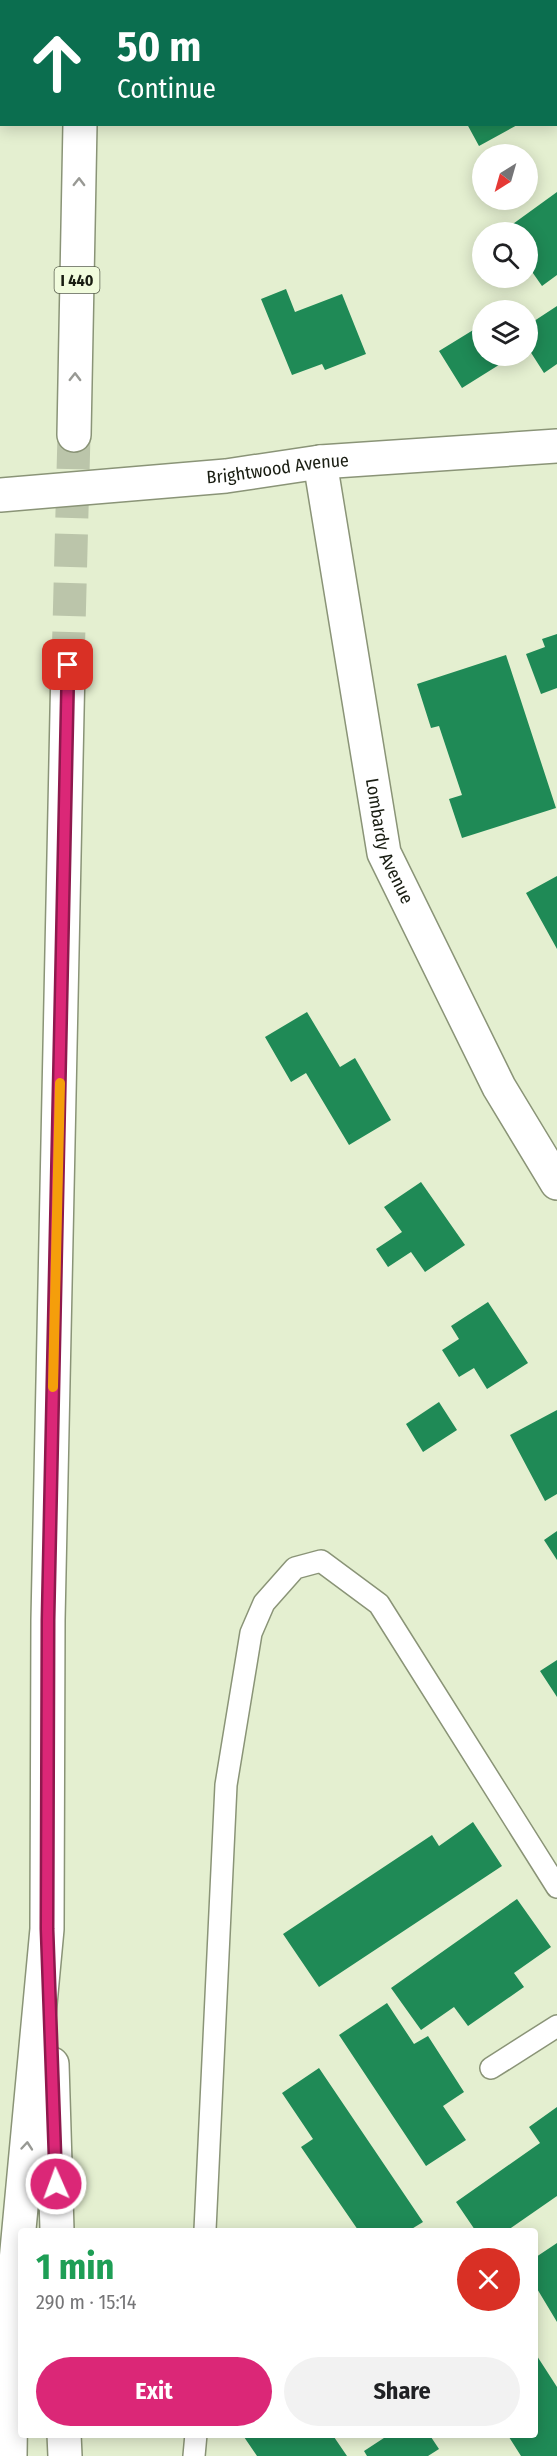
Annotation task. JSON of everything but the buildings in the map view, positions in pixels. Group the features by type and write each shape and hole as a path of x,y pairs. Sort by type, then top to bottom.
{"main road":[{"name":"I 440","path":"74,435 80,126"},
{"name":"Brightwood Avenue","path":"0,495 226,476 320,462 557,446"},
{"name":"Lombardy Avenue","path":"320,462 384,854 499,1087 557,1184"},
{"path":"57,2228 47,1929 49,1608 68,665"},
{"path":"19,2228 47,1929"},
{"path":"10,2456 12,2304 18,2240"},
{"path":"64,2438 65,2456"}],"lane":[{"path":"205,2228 226,1785 251,1633 264,1603 295,1568 321,1561 379,1604 557,1887"},
{"path":"491,2068 557,2026"},
{"path":"195,2438 195,2456"}],"tunnel":[{"path":"68,665 74,435"}],"slow traffic":[{"path":"53,1387 60,1083"}],"route":[{"path":"56,2184 47,1929 48,1620 68,665"}]}
